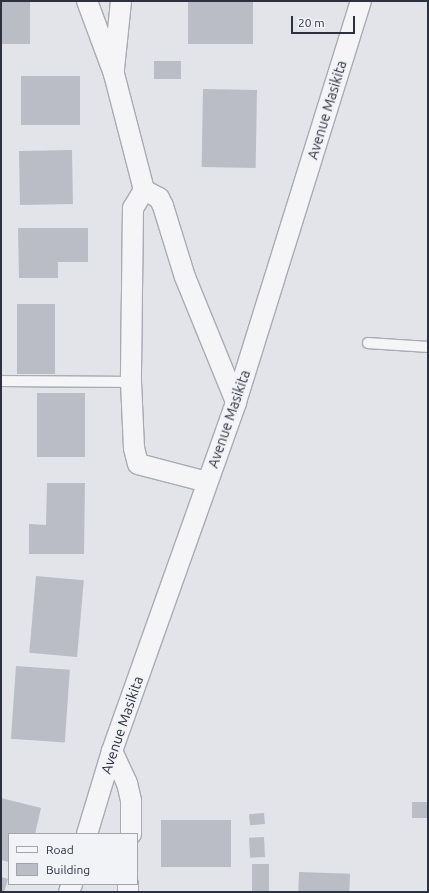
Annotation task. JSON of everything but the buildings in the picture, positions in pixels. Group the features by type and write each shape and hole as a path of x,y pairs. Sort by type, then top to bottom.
{"street":[{"path":"87,1 114,74 144,190 133,208 131,382 138,464 208,482"},
{"path":"114,74 121,1"},
{"name":"Avenue Masikita","path":"87,833 112,751 236,402 360,1"},
{"path":"144,190 159,198 163,206 185,277 236,402"},
{"path":"112,751 127,783 132,801 131,833"}],"lane":[{"path":"368,343 428,347"},
{"path":"1,381 131,382"}]}
